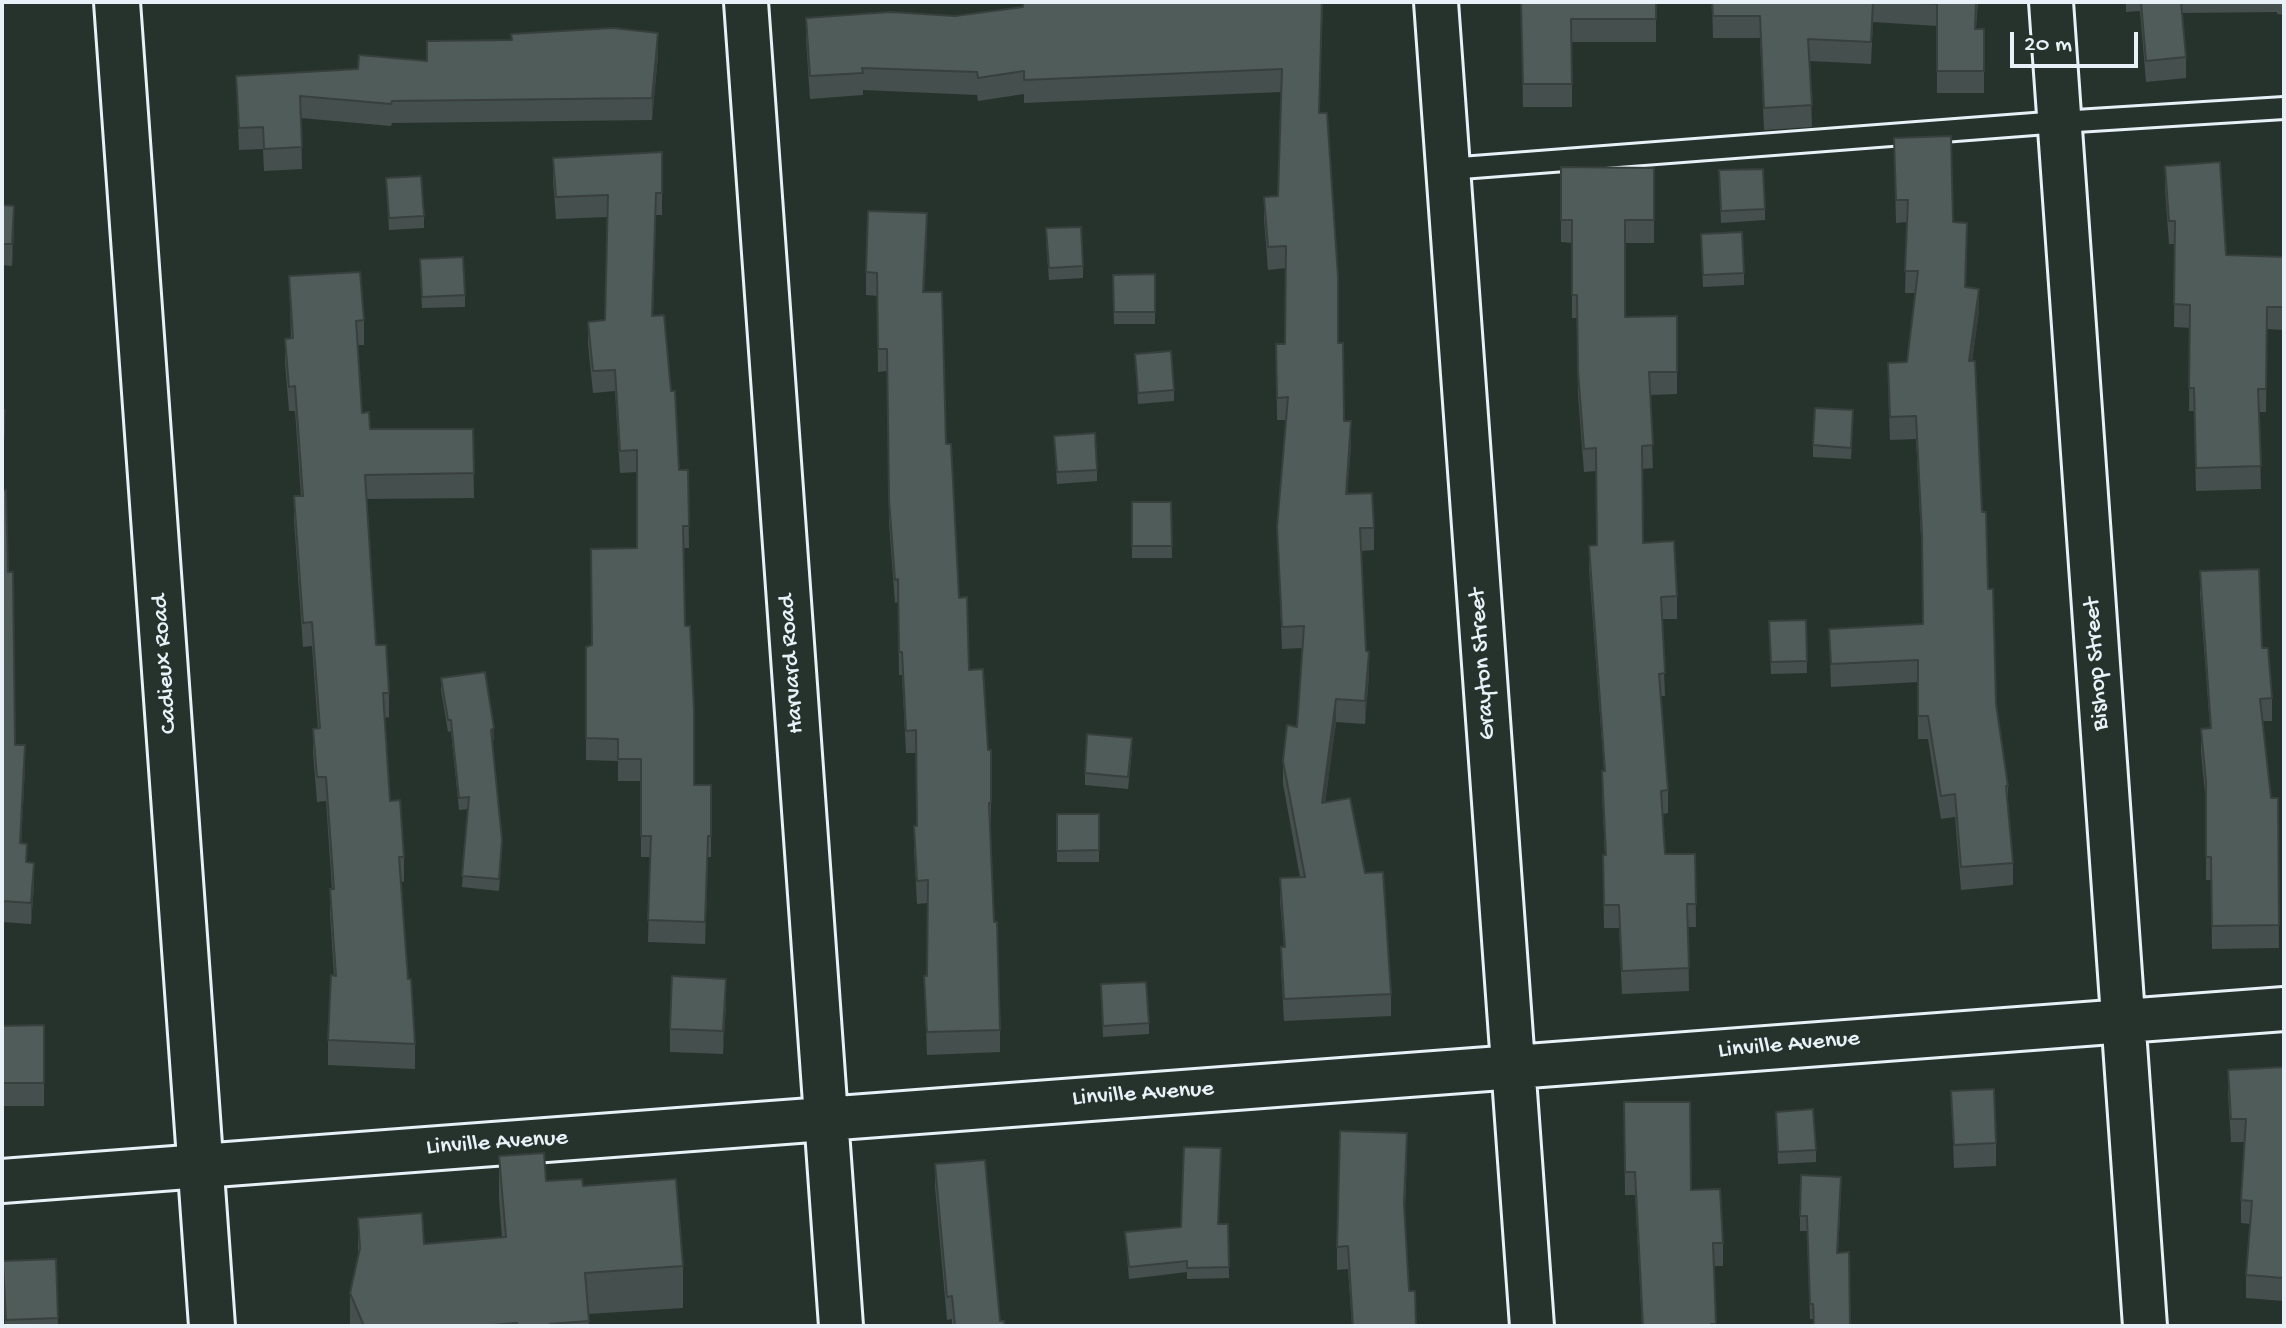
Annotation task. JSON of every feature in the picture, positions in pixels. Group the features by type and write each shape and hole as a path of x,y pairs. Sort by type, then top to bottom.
{"street":[{"name":"Cadieux Road","path":"117,2 212,1326"},
{"name":"Harvard Road","path":"746,2 841,1326"},
{"name":"Grayton Street","path":"1436,2 1532,1326"},
{"name":"Bishop Street","path":"2051,2 2145,1326"},
{"name":"Linville Avenue","path":"2,1181 2284,1009"}],"lane":[{"path":"1448,169 2284,108"}],"building":[{"path":"1023,2 1322,2 1319,113 1327,113 1338,277 1338,343 1343,343 1344,421 1351,421 1346,494 1372,493 1374,528 1360,528 1366,651 1369,652 1365,701 1336,699 1322,803 1350,798 1365,873 1383,872 1391,994 1284,999 1281,947 1285,947 1280,878 1305,877 1283,761 1287,725 1297,727 1304,626 1282,627 1277,527 1288,397 1277,398 1276,344 1285,344 1286,246 1268,247 1264,197 1278,196 1282,69 1024,80 1024,71 978,78 977,72 862,68 863,73 810,76 806,18 890,12 955,16 1023,7"},
{"path":"1521,2 1656,2 1656,19 1571,19 1572,84 1523,84"},
{"path":"1712,2 1873,2 1871,42 1808,39 1812,105 1764,108 1760,16 1713,16"},
{"path":"1897,2 1976,2 1975,29 1984,29 1984,71 1937,71 1937,4"},
{"path":"2141,2 2181,2 2186,57 2146,61"},
{"path":"613,28 658,33 652,98 392,101 391,104 300,96 302,147 264,149 263,127 239,128 236,76 358,69 359,55 427,61 427,41 512,40 511,34"},
{"path":"1951,136 1953,222 1967,223 1965,287 1979,289 1969,361 1975,361 1988,589 1993,589 1996,704 2008,786 2013,863 1961,867 1955,794 1941,796 1928,716 1918,716 1918,660 1831,664 1829,629 1923,624 1916,416 1890,417 1888,363 1907,362 1918,271 1905,271 1908,200 1896,200 1894,138"},
{"path":"662,152 662,193 656,193 652,316 664,315 671,391 675,391 679,470 688,470 689,526 683,526 685,626 690,626 694,710 694,785 711,785 705,922 648,920 651,836 641,836 641,759 618,759 618,739 586,738 586,647 592,645 591,549 637,548 637,450 620,451 615,370 593,371 588,322 605,320 608,195 556,197 553,158"},
{"path":"2220,162 2226,255 2284,257 2283,307 2267,307 2266,389 2258,389 2261,466 2196,468 2194,388 2189,388 2190,305 2174,304 2175,221 2169,221 2165,166"},
{"path":"1561,167 1654,168 1654,220 1625,220 1625,317 1677,316 1677,372 1649,372 1653,445 1642,446 1643,543 1674,541 1677,596 1661,597 1665,673 1659,674 1668,790 1661,791 1665,854 1695,854 1696,904 1687,904 1689,968 1622,971 1619,905 1604,905 1603,855 1606,855 1602,771 1605,771 1589,546 1597,545 1596,448 1584,449 1578,372 1577,295 1572,295 1572,220 1561,220"},
{"path":"1763,169 1765,209 1721,211 1719,170"},
{"path":"421,176 424,216 389,218 386,178"},
{"path":"2,205 14,206 12,244 2,244"},
{"path":"868,211 927,213 923,292 942,292 946,444 951,444 959,598 967,597 969,670 983,669 988,750 991,750 989,803 1000,1030 927,1032 924,976 927,976 928,880 917,881 914,826 917,826 916,730 906,731 902,652 899,652 898,579 895,580 889,500 887,349 878,349 877,273 866,272"},
{"path":"1081,227 1083,266 1049,268 1046,228"},
{"path":"1742,232 1744,273 1703,275 1701,234"},
{"path":"463,257 465,295 422,297 420,259"},
{"path":"360,272 364,320 356,321 362,413 369,412 370,429 473,429 474,473 365,475 376,645 386,645 389,693 383,693 390,801 400,800 404,857 399,857 415,1044 328,1040 331,975 336,976 330,889 334,889 326,777 317,777 313,729 320,728 312,622 303,623 294,496 303,496 295,386 289,387 285,339 293,338 289,276"},
{"path":"1155,274 1155,312 1114,312 1113,275"},
{"path":"1171,351 1174,390 1138,393 1135,354"},
{"path":"1815,408 1853,410 1851,448 1813,445"},
{"path":"2,410 5,410 2,441"},
{"path":"1095,433 1097,470 1057,472 1054,436"},
{"path":"2,490 6,490 8,572 13,572 15,745 25,745 20,843 27,844 26,862 34,863 31,903 2,901"},
{"path":"1132,502 1171,502 1172,546 1132,546"},
{"path":"2259,569 2262,648 2268,648 2272,698 2260,699 2271,798 2278,798 2279,925 2212,926 2211,857 2206,857 2206,782 2201,729 2211,728 2200,571"},
{"path":"1806,620 1807,661 1771,662 1769,621"},
{"path":"485,672 494,728 491,730 502,840 499,879 462,876 469,797 459,798 451,720 448,720 441,678"},
{"path":"1087,734 1132,738 1128,777 1085,773"},
{"path":"1057,814 1099,814 1099,850 1057,851"},
{"path":"672,976 726,979 723,1031 670,1029"},
{"path":"1146,982 1149,1023 1103,1026 1101,984"},
{"path":"44,1025 44,1083 2,1083 2,1026"},
{"path":"2284,1067 2284,1278 2246,1275 2252,1201 2241,1200 2246,1119 2231,1119 2228,1070"},
{"path":"1994,1089 1996,1143 1954,1145 1951,1091"},
{"path":"1624,1102 1690,1102 1691,1190 1720,1189 1723,1243 1713,1243 1716,1324 1643,1326 1635,1172 1625,1172"},
{"path":"1813,1109 1816,1150 1778,1152 1776,1112"},
{"path":"1340,1131 1407,1133 1404,1204 1409,1291 1415,1291 1416,1326 1353,1326 1348,1246 1337,1247"},
{"path":"1184,1147 1221,1148 1218,1224 1228,1224 1229,1267 1187,1268 1187,1261 1129,1267 1125,1232 1181,1227"},
{"path":"544,1153 546,1181 582,1179 583,1186 676,1179 683,1266 585,1273 589,1321 550,1326 517,1326 517,1323 364,1326 350,1293 360,1248 358,1218 422,1213 424,1244 506,1237 499,1156"},
{"path":"985,1160 1000,1321 1004,1321 1004,1326 955,1326 952,1296 947,1297 935,1164"},
{"path":"1801,1175 1841,1177 1837,1253 1849,1252 1850,1326 1814,1326 1813,1304 1810,1304 1807,1216 1800,1216"},
{"path":"56,1259 58,1318 6,1320 3,1261"}]}
